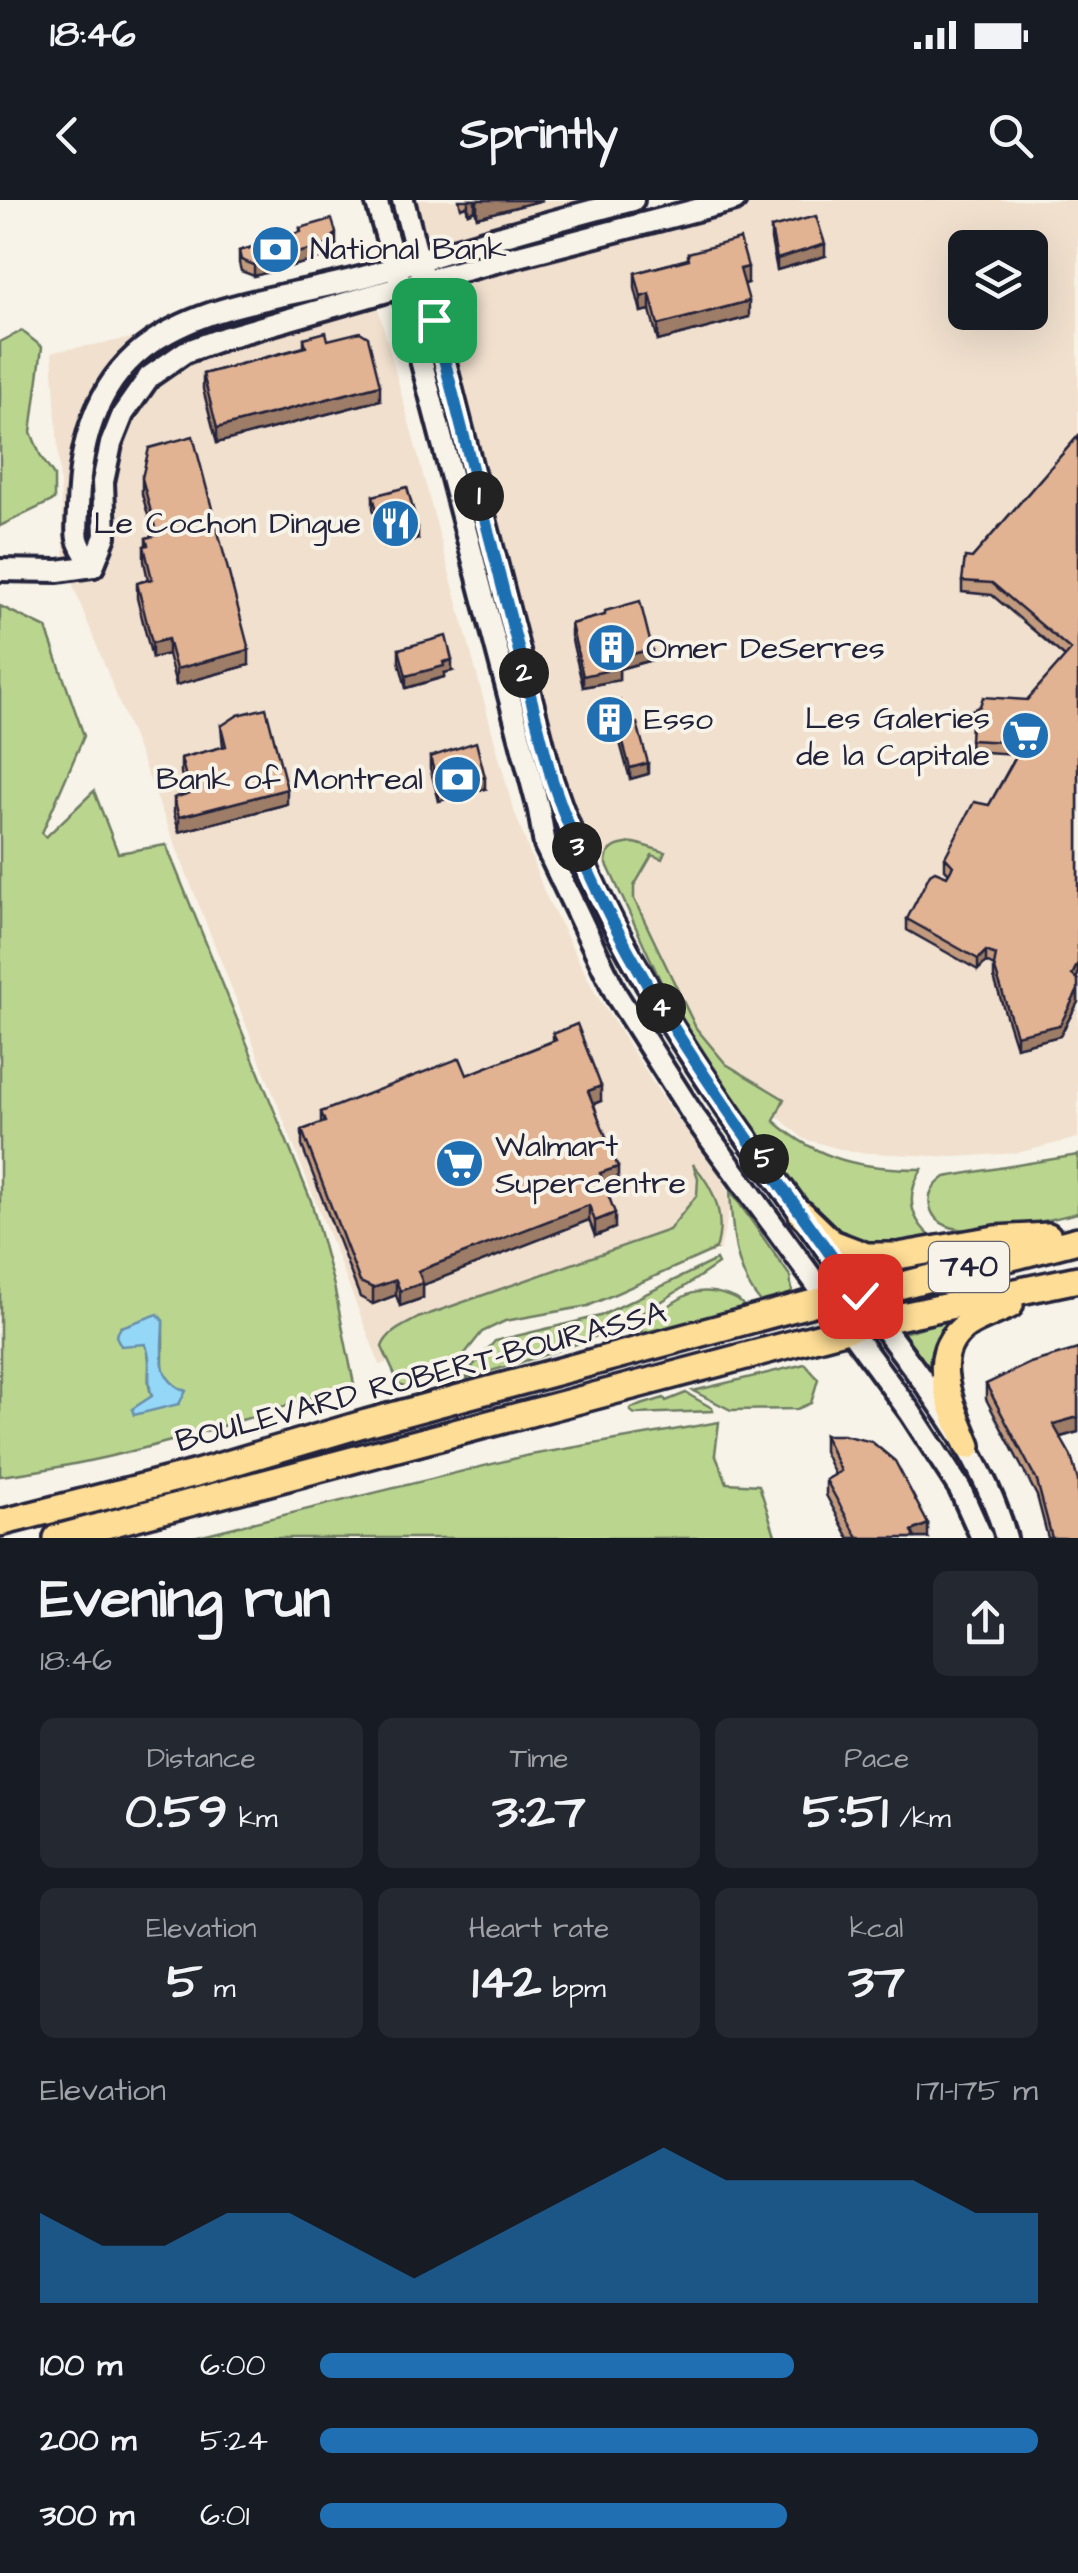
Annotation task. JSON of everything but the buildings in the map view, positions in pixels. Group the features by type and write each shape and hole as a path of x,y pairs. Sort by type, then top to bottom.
{"highway":[{"path":"802,1214 832,1242 866,1256 898,1256 994,1238 1078,1237"},
{"name":"740","path":"860,1296 1078,1237"},
{"name":"740","path":"878,1322 1078,1279"},
{"path":"968,1446 943,1380 948,1349 966,1326 1051,1285"},
{"name":"BOULEVARD ROBERT-BOURASSA","path":"57,1538 129,1518 198,1486 366,1423 828,1299 860,1296"},
{"name":"BOULEVARD ROBERT-BOURASSA","path":"0,1523 122,1492 198,1486 878,1322"}],"main road":[{"path":"376,200 484,594 545,845 588,940 626,1010 693,1115 910,1412 960,1489 982,1538"},
{"path":"403,200 552,780 572,838 646,985 802,1214 968,1446 995,1497 1006,1538"},
{"path":"92,566 78,540 78,480 83,444 100,400 128,363 152,343 186,324 633,200"},
{"path":"92,566 105,536 103,482 111,444 123,414 149,377 185,352 426,280 735,200"},
{"path":"0,570 58,571 92,566"}],"shaded area":[{"path":"403,200 642,200 418,259"},
{"path":"735,200 1078,200 1078,1138 1017,1153 955,1157 851,1152 804,1139 707,1056 678,1016 624,893 585,836 572,839 426,280"},
{"path":"375,296 512,805 545,894 596,994 668,1106 718,1172 728,1192 730,1208 720,1250 380,1365 65,565 52,352"}],"green space":[{"path":"22,331 42,347 31,432 54,476 54,500 0,526 0,342"},
{"path":"0,606 46,628 84,736 42,833 46,837 94,791 118,853 166,845 311,1201 354,1384 135,1450 0,1476","holes":["163,1321 163,1373 170,1385 134,1415 152,1396 149,1357 145,1344 133,1343 121,1327"]},
{"path":"635,843 665,852 662,859 652,855 634,886 634,899 696,1028 726,1064 784,1099 774,1121 791,1135 843,1160 922,1169 913,1189 912,1207 919,1223 934,1239 862,1240 823,1221 719,1082 666,993 606,862 612,849"},
{"path":"1078,1155 1078,1213 976,1231 940,1222 931,1210 932,1191 945,1177"},
{"path":"693,1164 707,1183 719,1214 716,1249 588,1306 505,1321 482,1332 451,1371 435,1383 409,1388 399,1384 382,1347 392,1333 418,1318 669,1230 697,1195 698,1178"},
{"path":"730,1190 790,1276 792,1292 786,1300 640,1337 644,1321 691,1294 725,1295 745,1308 761,1303 740,1264"},
{"path":"834,1245 1006,1246 867,1281"},
{"path":"716,1260 718,1264 676,1292 603,1333 536,1358 464,1376 495,1341 600,1316"},
{"path":"975,1312 935,1379 903,1333"},
{"path":"805,1364 818,1379 811,1403 797,1409 731,1410 693,1391"},
{"path":"686,1393 713,1411 630,1411 631,1408"},
{"path":"719,1422 715,1454 727,1483 759,1485 776,1538 190,1538 525,1456"}],"water":[{"path":"158,1314 163,1321 165,1371 176,1386 186,1391 179,1404 134,1415 132,1409 152,1396 148,1350 145,1344 121,1346 116,1336 121,1327"}],"place":[{"name":"National Bank","path":"275,249"},
{"name":"Le Cochon Dingue","path":"396,523"},
{"name":"Omer DeSerres","path":"611,648"},
{"name":"Esso","path":"609,719"},
{"name":"Les Galeries de la Capitale","path":"1025,736"},
{"name":"Bank of Montreal","path":"458,779"},
{"name":"Walmart Supercentre","path":"460,1164"}],"route":[{"path":"434,320 552,780 572,838 646,985 860,1296"}]}
